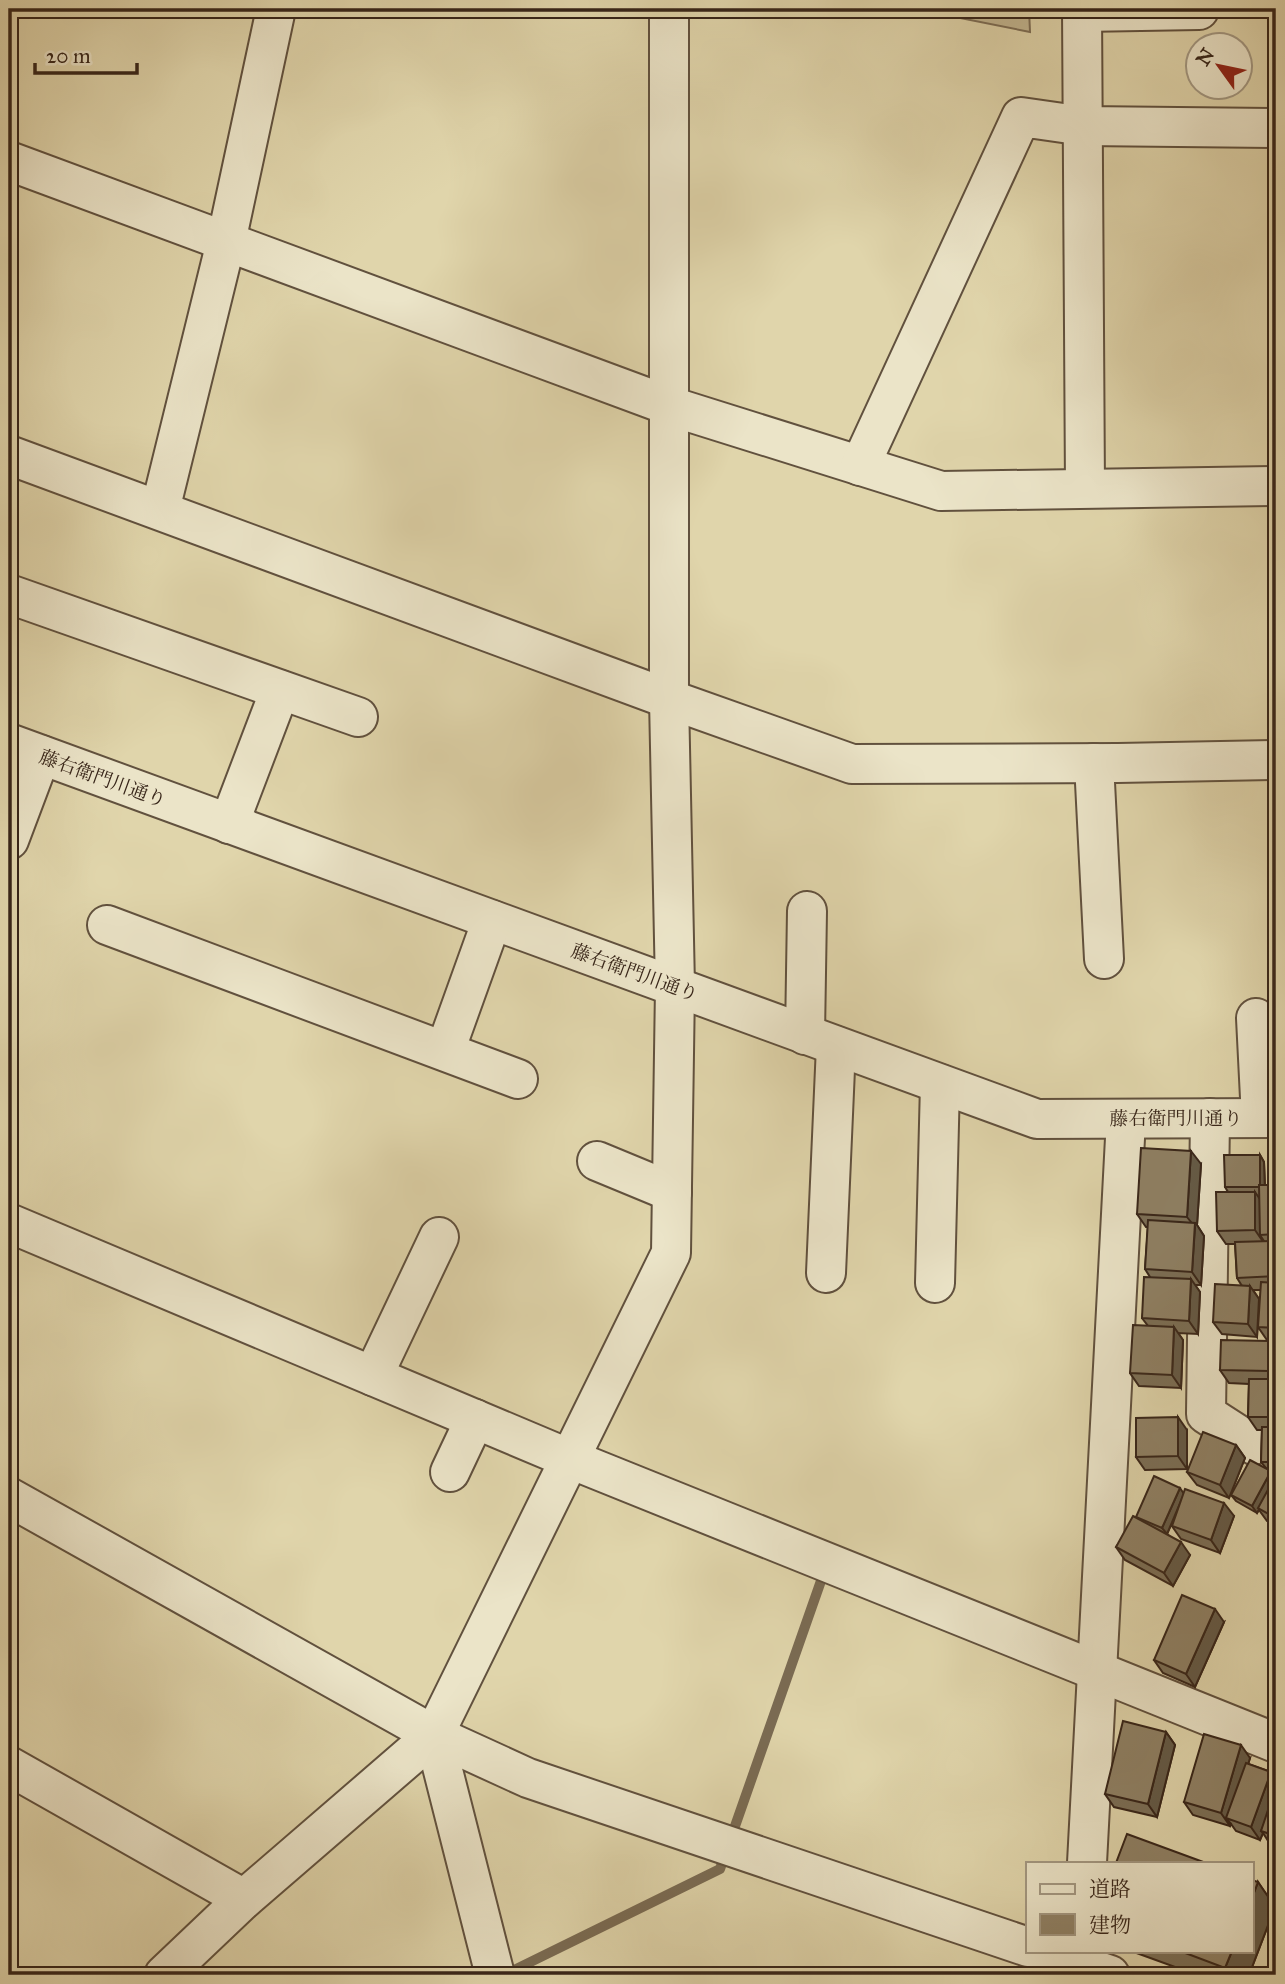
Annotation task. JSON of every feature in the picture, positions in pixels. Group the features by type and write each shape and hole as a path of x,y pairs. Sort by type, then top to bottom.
{"street":[{"path":"160,510 226,242 276,9"},
{"path":"164,1975 244,1899 434,1735 671,1253 675,987 669,699 669,9"},
{"path":"1085,488 1082,11 1199,10"},
{"path":"860,466 1021,117 1084,126 1276,128"},
{"path":"9,161 670,406 941,491 1276,486"},
{"path":"9,455 852,764 1276,760"},
{"path":"9,594 358,718"},
{"path":"229,824 280,690"},
{"path":"9,840 25,749"},
{"name":"藤右衛門川通り","path":"25,749 1037,1119 1269,1118"},
{"path":"1094,763 1104,959"},
{"path":"807,911 820,1040 826,1273"},
{"path":"445,1051 492,920"},
{"path":"107,925 518,1079"},
{"path":"1256,1018 1269,1118"},
{"path":"935,1283 940,1084"},
{"path":"1210,1118 1206,1414 1254,1445"},
{"path":"1087,1862 1126,1119"},
{"path":"597,1161 672,1192"},
{"path":"9,1223 570,1459 1276,1743"},
{"path":"373,1376 439,1237"},
{"path":"450,1472 475,1419"},
{"path":"9,1497 434,1735 528,1778 1026,1946"},
{"path":"434,1735 495,1975"},
{"path":"9,1766 244,1899"},
{"path":"1042,1952 1089,1967"}],"shaded area":[{"path":"915,9 1029,9 1030,32"}],"building":[{"path":"1141,1148 1191,1151 1187,1217 1137,1214"},
{"path":"1224,1155 1260,1155 1259,1187 1225,1187"},
{"path":"1259,1185 1276,1185 1276,1234 1260,1235"},
{"path":"1216,1192 1255,1192 1255,1230 1217,1231"},
{"path":"1148,1220 1195,1223 1192,1272 1145,1269"},
{"path":"1276,1241 1276,1276 1237,1278 1235,1242"},
{"path":"1144,1277 1191,1279 1189,1321 1142,1318"},
{"path":"1261,1282 1276,1283 1276,1328 1258,1327"},
{"path":"1215,1284 1250,1286 1248,1324 1213,1322"},
{"path":"1133,1325 1174,1327 1172,1375 1130,1373"},
{"path":"1221,1340 1269,1341 1269,1371 1220,1370"},
{"path":"1249,1379 1276,1379 1276,1417 1248,1417"},
{"path":"1178,1417 1178,1456 1136,1457 1136,1418"},
{"path":"1262,1427 1276,1427 1276,1462 1261,1462"},
{"path":"1203,1432 1236,1445 1220,1485 1187,1472"},
{"path":"1250,1460 1271,1471 1252,1506 1231,1495"},
{"path":"1276,1475 1276,1518 1258,1508"},
{"path":"1154,1476 1180,1488 1162,1528 1136,1517"},
{"path":"1185,1489 1224,1503 1211,1540 1172,1526"},
{"path":"1133,1516 1181,1542 1164,1573 1116,1547"},
{"path":"1182,1595 1215,1609 1186,1674 1154,1660"},
{"path":"1123,1721 1166,1732 1148,1804 1105,1794"},
{"path":"1204,1734 1241,1745 1221,1813 1184,1802"},
{"path":"1246,1763 1271,1772 1251,1827 1226,1818"},
{"path":"1276,1786 1276,1836 1261,1831"},
{"path":"1127,1834 1203,1862 1116,1862"},
{"path":"1183,1952 1232,1952 1225,1968"}],"waterway":[{"path":"504,1975 720,1869 822,1578"}]}
